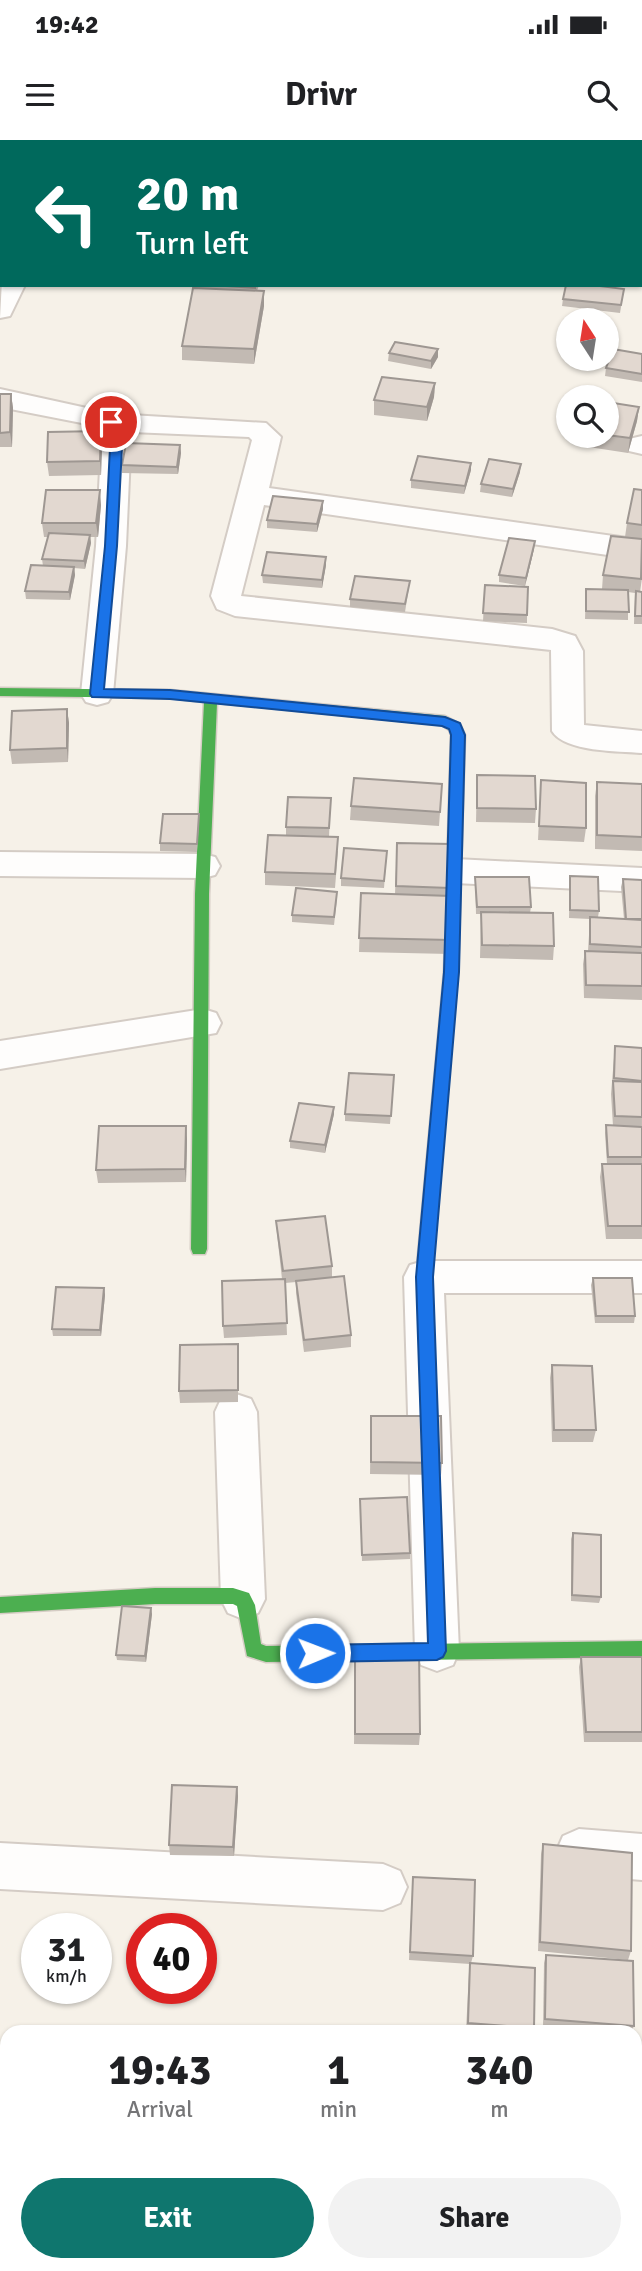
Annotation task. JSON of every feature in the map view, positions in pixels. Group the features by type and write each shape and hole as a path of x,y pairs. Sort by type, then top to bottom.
{"street":[{"path":"0,310 11,287"},
{"path":"0,398 111,422 256,429 263,432 267,437 226,596 228,602 235,607 552,639 564,643 567,651 568,731 576,735 642,742"},
{"path":"97,694 117,427 111,422"},
{"path":"251,494 642,550"},
{"path":"0,692 170,694 445,722 455,727 458,735 452,972 424,1277 437,1651"},
{"path":"199,1249 203,866 211,699"},
{"path":"0,864 203,866"},
{"path":"455,870 642,880"},
{"path":"0,1055 203,1023"},
{"path":"424,1277 642,1277"},
{"path":"236,1412 243,1599 248,1608 247,1640 253,1650 266,1654 642,1650"},
{"path":"0,1605 155,1596 233,1596 243,1599"},
{"path":"567,1851 642,1857"},
{"path":"0,1866 383,1887"}],"building":[{"path":"566,287 624,289 621,305 563,299"},
{"path":"193,288 264,291 254,349 182,346"},
{"path":"395,342 438,349 431,361 389,353"},
{"path":"620,350 642,354 642,374 620,370"},
{"path":"382,377 435,383 427,407 374,400"},
{"path":"0,394 11,394 10,432 0,433"},
{"path":"619,404 639,407 630,438 619,437"},
{"path":"101,431 100,461 47,462 48,432"},
{"path":"126,443 180,445 177,467 122,465"},
{"path":"418,456 471,463 465,486 411,480"},
{"path":"489,459 521,464 513,489 481,484"},
{"path":"634,489 642,490 642,525 627,523"},
{"path":"46,490 100,490 96,523 42,523"},
{"path":"273,496 323,501 317,524 267,520"},
{"path":"49,533 90,535 84,561 42,559"},
{"path":"611,536 642,539 641,579 603,575"},
{"path":"509,538 535,541 526,578 499,575"},
{"path":"267,552 326,557 322,580 262,575"},
{"path":"31,565 74,567 69,592 25,591"},
{"path":"355,576 410,581 405,604 350,599"},
{"path":"485,585 528,587 527,615 483,613"},
{"path":"586,589 628,590 629,612 586,611"},
{"path":"636,591 642,592 642,616 635,616"},
{"path":"67,709 67,748 10,750 12,711"},
{"path":"477,775 535,776 536,809 477,808"},
{"path":"354,778 442,784 440,812 351,806"},
{"path":"541,780 586,783 586,828 539,826"},
{"path":"597,782 642,784 642,837 597,835"},
{"path":"288,797 331,798 329,828 286,827"},
{"path":"163,814 199,814 197,844 160,843"},
{"path":"268,835 338,837 335,874 265,872"},
{"path":"397,843 451,844 450,888 396,886"},
{"path":"344,848 387,851 384,881 341,878"},
{"path":"570,876 598,877 599,911 570,910"},
{"path":"475,877 529,877 531,907 477,907"},
{"path":"623,879 642,880 642,919 626,919"},
{"path":"296,888 337,892 334,917 292,915"},
{"path":"361,893 451,896 451,940 359,938"},
{"path":"481,912 553,913 554,946 482,945"},
{"path":"590,917 642,920 642,947 590,944"},
{"path":"585,951 642,953 642,986 586,985"},
{"path":"615,1046 642,1048 642,1081 614,1078"},
{"path":"349,1073 394,1075 391,1116 345,1114"},
{"path":"613,1081 642,1082 642,1117 615,1116"},
{"path":"299,1103 334,1107 325,1145 290,1141"},
{"path":"606,1125 642,1127 642,1157 608,1157"},
{"path":"99,1126 186,1126 185,1169 96,1170"},
{"path":"602,1164 642,1164 642,1226 608,1226"},
{"path":"325,1216 332,1266 283,1271 276,1221"},
{"path":"344,1276 351,1335 304,1340 296,1281"},
{"path":"593,1278 632,1278 635,1316 596,1316"},
{"path":"285,1279 287,1323 223,1326 222,1281"},
{"path":"56,1287 104,1288 100,1330 52,1329"},
{"path":"238,1344 238,1390 179,1391 180,1345"},
{"path":"552,1365 592,1366 596,1430 554,1430"},
{"path":"371,1416 441,1416 442,1463 371,1462"},
{"path":"407,1497 410,1553 362,1555 360,1499"},
{"path":"573,1533 601,1535 601,1597 572,1595"},
{"path":"122,1606 151,1608 145,1656 116,1655"},
{"path":"355,1651 419,1651 420,1734 355,1734"},
{"path":"581,1657 642,1657 642,1732 586,1732"},
{"path":"172,1785 237,1787 233,1847 169,1845"},
{"path":"543,1844 632,1853 631,1951 540,1942"},
{"path":"413,1877 475,1880 473,1956 410,1952"},
{"path":"546,1955 633,1961 634,2025 545,2019"},
{"path":"470,1963 535,1968 534,2025 468,2023"}],"traffic: fast":[{"path":"0,692 170,694 445,721 455,727 458,735 451,972 424,1277"},
{"path":"199,1249 202,894 211,699"},
{"path":"0,1605 155,1596 233,1596 243,1599 246,1605 253,1650 266,1654 642,1649"}],"route":[{"path":"111,422 117,427 111,546 97,694 170,694 445,722 455,727 458,735 452,972 424,1277 437,1651 315,1653"}]}
